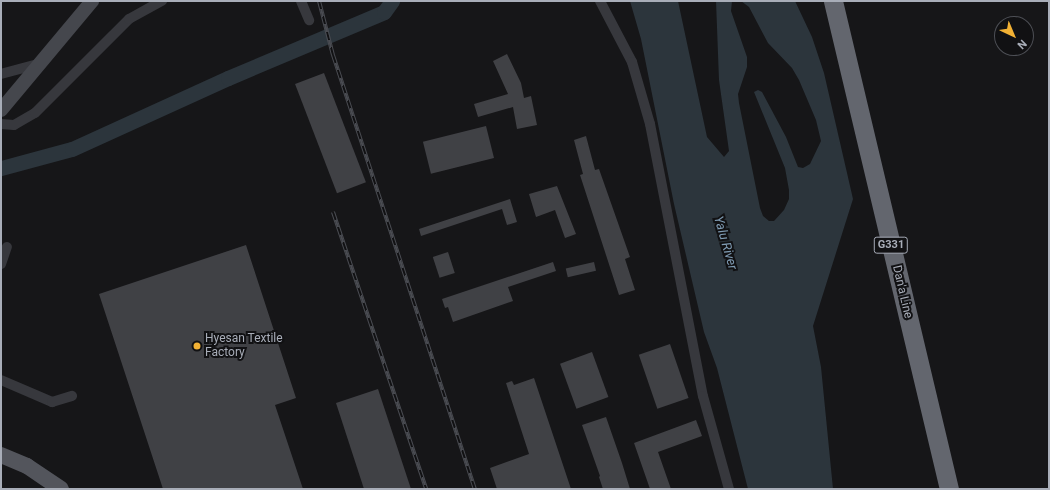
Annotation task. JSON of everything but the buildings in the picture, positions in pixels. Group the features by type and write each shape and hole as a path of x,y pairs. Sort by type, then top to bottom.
{"highway":[{"name":"Dan'a Line","path":"833,1 949,489"}],"main road":[{"path":"1,110 92,1"},
{"path":"1,455 27,466 61,489"}],"street":[{"path":"1,124 14,125 35,113 129,18 162,1"},
{"path":"302,1 309,20"},
{"path":"600,1 632,62 650,124 704,396 729,489"},
{"path":"1,74 38,64"},
{"path":"1,264 7,247"},
{"path":"1,380 52,402 72,396"}],"water":[{"name":"Yalu River","path":"630,1 678,1 707,137 724,157 729,151 719,80 716,1 732,1 731,11 747,57 747,67 738,94 739,103 760,208 763,216 769,221 774,221 784,210 789,199 789,190 785,168 754,92 758,90 762,92 786,137 798,167 803,168 810,164 821,141 816,120 799,80 792,68 768,43 749,7 741,1 795,1 812,37 824,73 853,199 813,326 821,367 833,489 748,489 717,368 704,332 674,204 641,39"}],"waterway":[{"path":"1,168 72,149 228,78 384,12 392,1"}],"railway":[{"path":"319,1 333,55 475,489"},
{"path":"333,212 426,489"}],"place":[{"name":"Hyesan Textile Factory","path":"197,346"}]}
